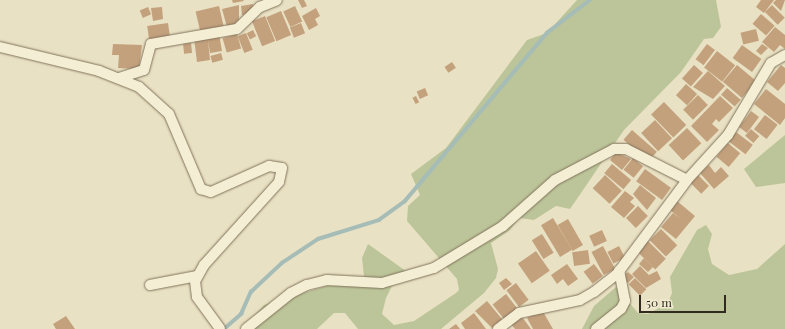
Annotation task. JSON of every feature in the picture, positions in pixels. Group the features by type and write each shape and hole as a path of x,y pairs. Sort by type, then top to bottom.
{"street":[{"path":"119,78 144,70 151,44 237,29 260,7 277,0"},
{"path":"0,47 119,78 139,87 169,114 201,189 211,192 269,166 282,168 280,182 197,276 150,285"},
{"path":"498,329 529,309 580,300 619,271 687,180 728,135 768,67 785,55"},
{"path":"246,329 291,293 307,285 327,280 382,283 434,268 503,226 555,180 614,149 626,149 687,180"},
{"path":"596,329 621,309 626,301 619,271"},
{"path":"197,276 197,298 220,329"}],"green space":[{"path":"577,0 716,0 721,27 713,38 704,39 681,72 624,130 570,209 556,206 534,220 519,218 510,230 491,243 498,269 496,278 484,293 441,329 358,329 345,313 334,313 317,329 243,329 264,305 326,286 365,285 362,258 368,244 410,274 409,278 392,286 386,298 382,314 394,325 414,321 456,293 459,290 457,279 407,221 408,206 420,195 411,174 446,148 527,40 547,33"},
{"path":"785,135 785,183 756,187 744,169"},
{"path":"706,225 712,234 708,249 712,264 729,275 757,269 785,244 785,329 582,329 594,306 616,287 638,313 648,314 668,303 672,293 670,277 697,230"}],"building":[{"path":"232,0 243,0 244,1 233,3"},
{"path":"298,0 304,0 307,6 302,8"},
{"path":"761,0 774,0 764,13 756,7"},
{"path":"776,0 785,0 781,11 773,3"},
{"path":"253,4 252,13 242,15 241,6"},
{"path":"239,5 239,24 227,27 222,9"},
{"path":"772,5 785,18 778,25 765,12"},
{"path":"219,6 224,27 201,33 196,11"},
{"path":"295,6 302,21 290,27 283,11"},
{"path":"148,7 151,14 143,18 140,11"},
{"path":"162,7 163,19 153,21 151,8"},
{"path":"316,8 320,16 315,19 318,25 309,30 302,16"},
{"path":"281,11 291,35 276,41 266,17"},
{"path":"761,14 775,26 766,36 752,24"},
{"path":"265,16 275,41 262,46 252,21"},
{"path":"168,23 170,37 149,40 147,26"},
{"path":"301,23 305,33 294,38 290,27"},
{"path":"775,27 785,35 785,49 780,45 774,52 762,42"},
{"path":"756,29 759,41 743,45 740,33"},
{"path":"253,30 256,36 250,39 247,33"},
{"path":"246,33 253,50 244,53 238,36"},
{"path":"219,34 222,51 210,53 208,40 210,60 197,62 194,38"},
{"path":"237,34 241,48 227,53 223,38"},
{"path":"191,43 192,53 184,54 183,44"},
{"path":"113,44 142,45 139,69 118,68 119,55 112,55"},
{"path":"707,44 715,50 704,65 696,59"},
{"path":"762,44 768,48 761,55 756,51"},
{"path":"742,45 761,59 752,72 733,58"},
{"path":"717,51 735,65 722,82 704,68"},
{"path":"221,53 223,60 212,63 210,56"},
{"path":"452,62 456,68 448,73 445,67"},
{"path":"694,65 703,73 691,86 682,78"},
{"path":"737,65 756,81 742,98 723,82"},
{"path":"781,65 785,68 785,83 778,91 767,82"},
{"path":"708,71 725,86 713,99 693,87"},
{"path":"686,84 697,94 687,105 676,95"},
{"path":"425,88 428,95 420,99 417,92"},
{"path":"727,88 741,100 735,107 721,95"},
{"path":"766,89 785,104 785,118 780,125 754,104"},
{"path":"698,95 708,105 693,120 683,110"},
{"path":"416,96 419,102 416,104 412,98"},
{"path":"720,96 733,108 719,122 716,119 712,124 719,130 707,142 691,126"},
{"path":"664,102 686,125 673,138 651,115"},
{"path":"751,111 759,117 747,133 739,127"},
{"path":"765,115 778,125 767,139 754,129"},
{"path":"655,120 672,138 658,151 641,133"},
{"path":"687,128 701,143 683,160 669,145"},
{"path":"751,129 759,136 753,143 745,136"},
{"path":"632,130 657,152 648,161 623,140"},
{"path":"736,132 753,145 746,154 729,142"},
{"path":"728,143 740,153 729,167 716,157"},
{"path":"616,152 631,159 622,170 610,160"},
{"path":"633,158 643,166 634,178 624,170"},
{"path":"612,164 631,180 623,189 604,173"},
{"path":"709,165 715,173 721,167 729,176 714,189 700,173"},
{"path":"645,169 671,188 662,200 636,181"},
{"path":"697,174 709,186 701,194 689,182"},
{"path":"605,175 622,191 610,204 593,188"},
{"path":"640,185 656,198 647,210 633,194"},
{"path":"625,191 634,198 630,202 635,206 624,218 611,207"},
{"path":"677,201 695,216 676,239 661,227 673,213 681,219 670,210"},
{"path":"638,206 648,216 636,228 626,218"},
{"path":"553,218 572,250 560,257 541,225"},
{"path":"568,219 583,245 573,251 558,225"},
{"path":"661,229 677,245 666,257 650,240"},
{"path":"602,230 607,241 594,247 589,236"},
{"path":"542,234 554,253 543,259 532,240"},
{"path":"646,239 666,259 655,269 635,250"},
{"path":"603,246 615,269 604,275 592,252"},
{"path":"619,246 625,258 613,263 607,252"},
{"path":"588,250 590,264 574,266 572,252"},
{"path":"536,251 550,271 532,283 518,264"},
{"path":"644,258 653,267 648,272 639,264"},
{"path":"567,264 578,279 568,286 563,279 557,284 551,275"},
{"path":"594,264 603,276 593,284 584,272"},
{"path":"640,266 649,275 657,271 661,279 646,288 632,274"},
{"path":"628,272 634,277 628,283 622,277"},
{"path":"506,278 512,284 504,290 499,283"},
{"path":"635,278 646,289 640,296 629,284"},
{"path":"516,283 529,300 519,307 506,290"},
{"path":"506,294 517,308 504,319 493,304"},
{"path":"487,301 502,319 492,328 475,311"},
{"path":"542,310 553,329 533,329 527,318"},
{"path":"474,313 486,329 465,329 461,323"},
{"path":"66,316 75,329 56,329 53,324"},
{"path":"522,317 531,329 515,329 511,324"},
{"path":"456,324 460,329 449,329"}],"waterway":[{"path":"224,329 241,314 251,292 282,263 318,239 379,220 405,201 547,33 590,0"}]}
